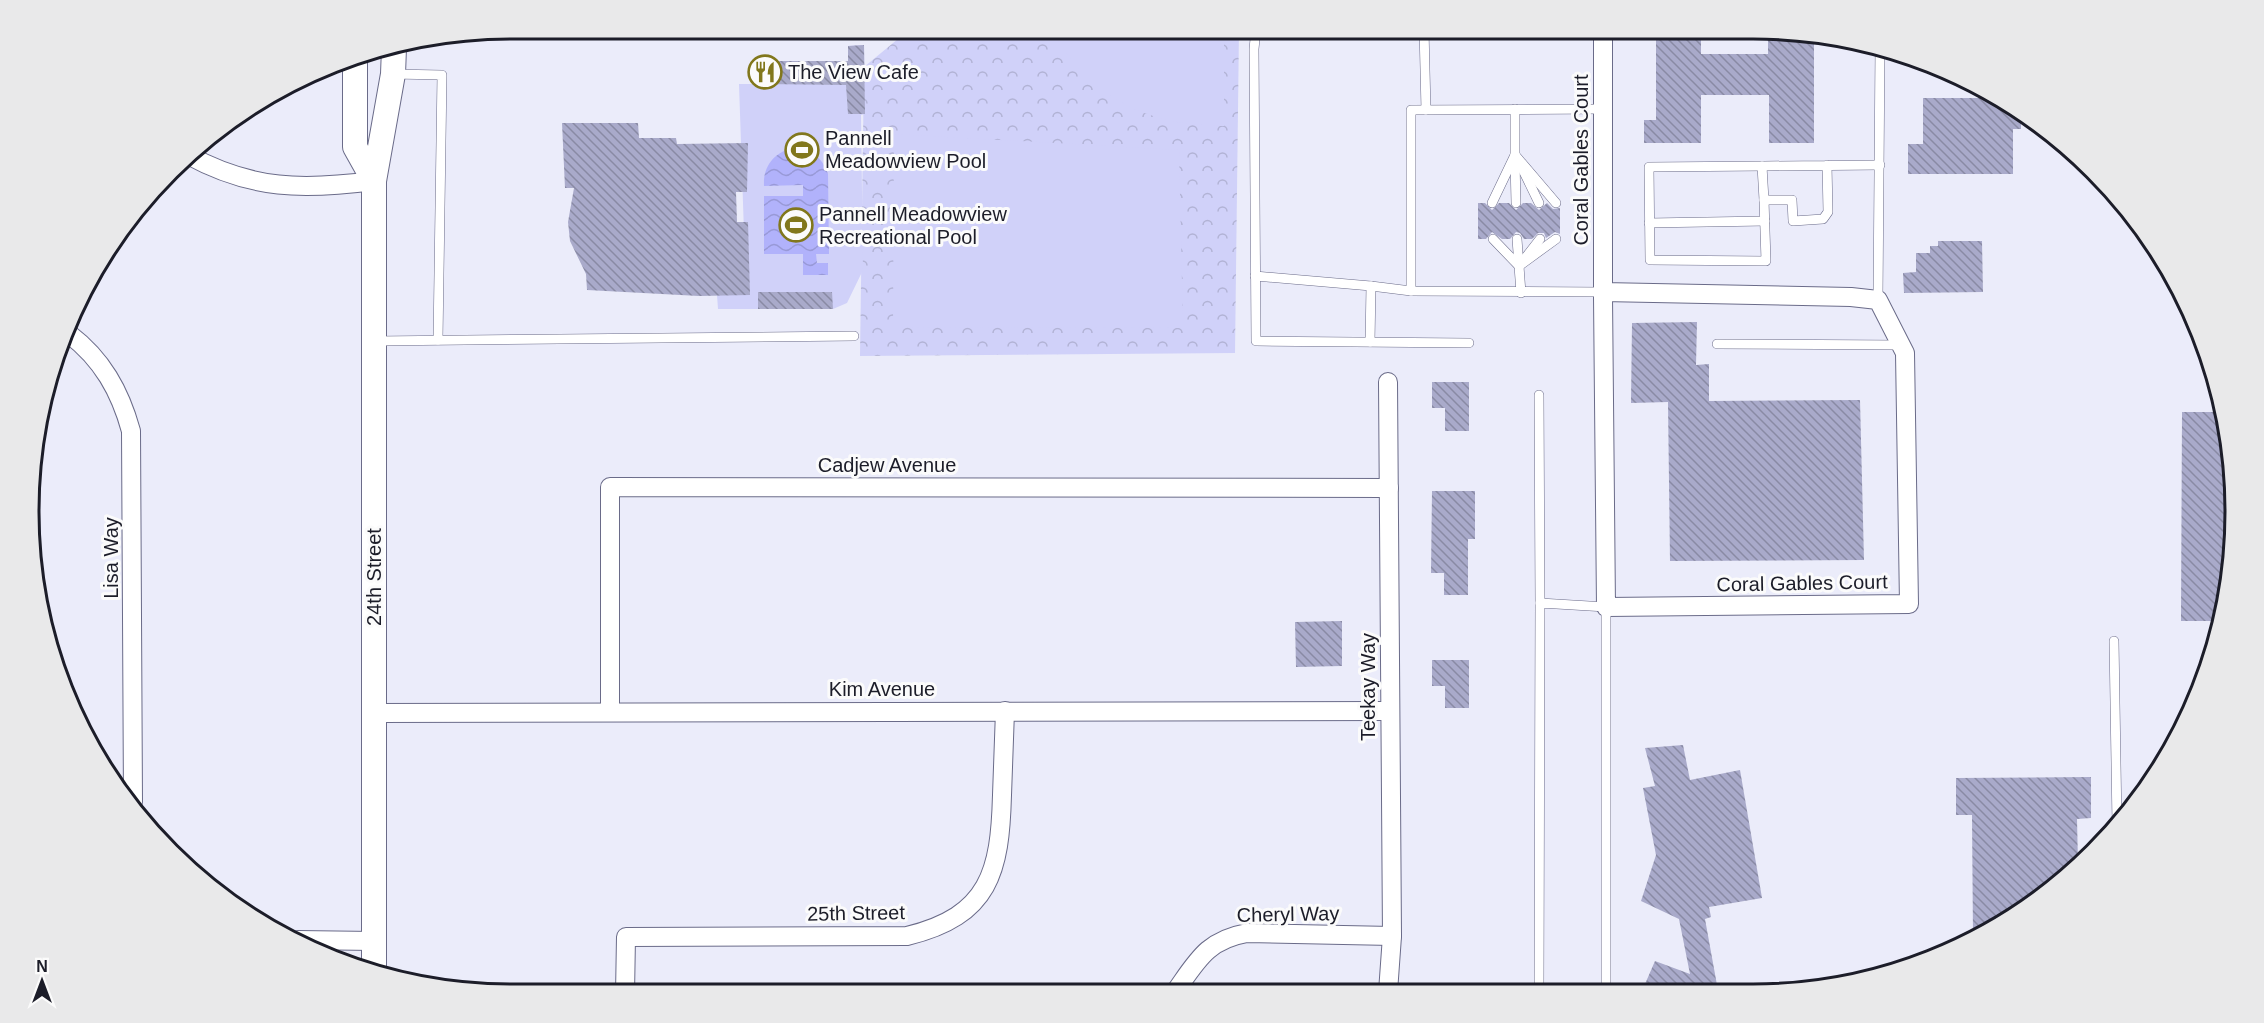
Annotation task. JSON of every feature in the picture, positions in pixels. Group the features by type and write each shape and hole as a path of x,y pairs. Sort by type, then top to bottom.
{"street":[{"name":"Coral Gables Court","path":"1603,39 1606,608 1910,604 1905,354 1878,300"},
{"name":"24th Street","path":"374,963 374,181 393,74 394,54"},
{"name":"24th Street","path":"355,66 355,147 374,181"},
{"path":"197,159 229,175 282,187 320,187 374,181"},
{"path":"1603,292 1851,297 1878,300"},
{"name":"Lisa Way","path":"73,337 97,359 112,381 124,405 131,431 133,793"},
{"name":"Teekay Way","path":"1388,382 1392,936 1389,984"},
{"name":"Cadjew Avenue","path":"610,712 610,487 1389,488"},
{"name":"25th Street","path":"625,984 626,937 907,936 929,930 953,919 969,906 983,888 994,869 1001,843 1005,711"},
{"name":"Kim Avenue","path":"374,713 1390,711"},
{"name":"Cheryl Way","path":"1181,984 1202,955 1230,936 1247,933 1392,936"},
{"path":"314,940 374,941"}],"lane":[{"path":"1255,39 1256,341 1469,344"},
{"path":"1424,39 1426,110"},
{"path":"1878,300 1880,57"},
{"path":"393,74 416,77 442,75 438,340"},
{"path":"1515,109 1516,203"},
{"path":"1411,291 1411,110 1603,109"},
{"path":"1492,203 1515,155"},
{"path":"1515,155 1539,203"},
{"path":"1515,155 1556,203"},
{"path":"1762,166 1766,261 1650,260 1649,167 1827,165 1880,165"},
{"path":"1764,200 1792,200 1793,221 1823,219 1828,212 1827,165"},
{"path":"1649,223 1765,220"},
{"path":"1493,239 1519,266"},
{"path":"1517,239 1521,293"},
{"path":"1519,266 1540,239"},
{"path":"1519,266 1556,239"},
{"path":"1255,276 1411,291 1603,292"},
{"path":"1370,342 1371,286"},
{"path":"374,341 854,336"},
{"path":"1717,344 1900,345"},
{"path":"1539,395 1539,984"},
{"path":"1540,603 1606,608 1606,984"},
{"path":"2114,641 2117,812"}],"green space":[{"path":"898,39 1239,39 1235,353 860,356 864,67"},
{"path":"1057,39 1224,39 1224,126 1168,120 1133,108 1101,89 1072,60"},
{"name":"Pannell Meadowview Pool","path":"864,45 865,114 861,115 863,270 847,303 833,309 718,309 717,295 746,292 739,84 753,84 753,61 848,61 848,46"},
{"path":"894,134 1179,150 1183,328 893,327"}],"water":[{"name":"Pannell Meadowview Recreational Pool","path":"791,148 814,154 822,162 828,174 829,254 816,254 817,263 828,263 828,275 803,275 803,254 764,254 764,196 803,196 803,185 764,186 765,173 770,162"}],"building":[{"path":"1656,39 1701,39 1701,54 1768,54 1768,40 1814,43 1814,143 1769,143 1769,95 1701,95 1701,143 1644,143 1644,120 1656,120"},
{"path":"864,45 865,114 848,114 846,85 753,84 753,61 848,61 848,46"},
{"path":"1923,98 1981,98 2021,123 2021,129 2013,129 2013,174 1908,174 1908,144 1923,144"},
{"path":"562,123 638,123 639,138 676,138 677,144 748,143 747,192 736,192 737,222 748,222 750,295 699,296 587,290 586,274 570,241 568,222 574,188 565,188"},
{"path":"1478,203 1485,203 1492,210 1499,203 1509,203 1516,210 1523,203 1531,203 1539,210 1547,203 1553,209 1560,208 1560,234 1555,232 1546,238 1544,233 1538,233 1532,239 1524,239 1520,233 1516,232 1510,239 1502,239 1492,232 1486,239 1478,239"},
{"path":"1938,241 1982,241 1983,292 1904,293 1903,273 1916,272 1916,253 1930,253 1930,246 1938,246"},
{"path":"758,292 832,292 833,309 758,309"},
{"path":"1697,322 1696,365 1709,364 1709,401 1860,400 1864,560 1670,561 1668,402 1631,403 1632,323"},
{"path":"1432,382 1469,382 1469,431 1445,431 1445,408 1432,408"},
{"path":"2182,412 2214,412 2224,481 2225,512 2221,573 2212,621 2181,621"},
{"path":"1432,491 1475,491 1475,539 1468,539 1468,595 1444,595 1444,573 1431,573"},
{"path":"1342,621 1342,666 1296,667 1295,622"},
{"path":"1432,660 1469,660 1469,708 1445,708 1445,686 1432,686"},
{"path":"1683,745 1690,780 1740,770 1762,898 1709,907 1711,917 1705,919 1717,984 1645,984 1655,961 1690,974 1679,919 1641,901 1656,855 1643,788 1655,786 1645,748"},
{"path":"2091,777 2091,818 2077,819 2078,854 2015,904 1973,929 1972,815 1956,815 1956,778"}],"place":[{"name":"The View Cafe","path":"765,72"},
{"name":"Pannell Meadowview Pool","path":"802,150"},
{"name":"Pannell Meadowview Recreational Pool","path":"796,225"}]}
